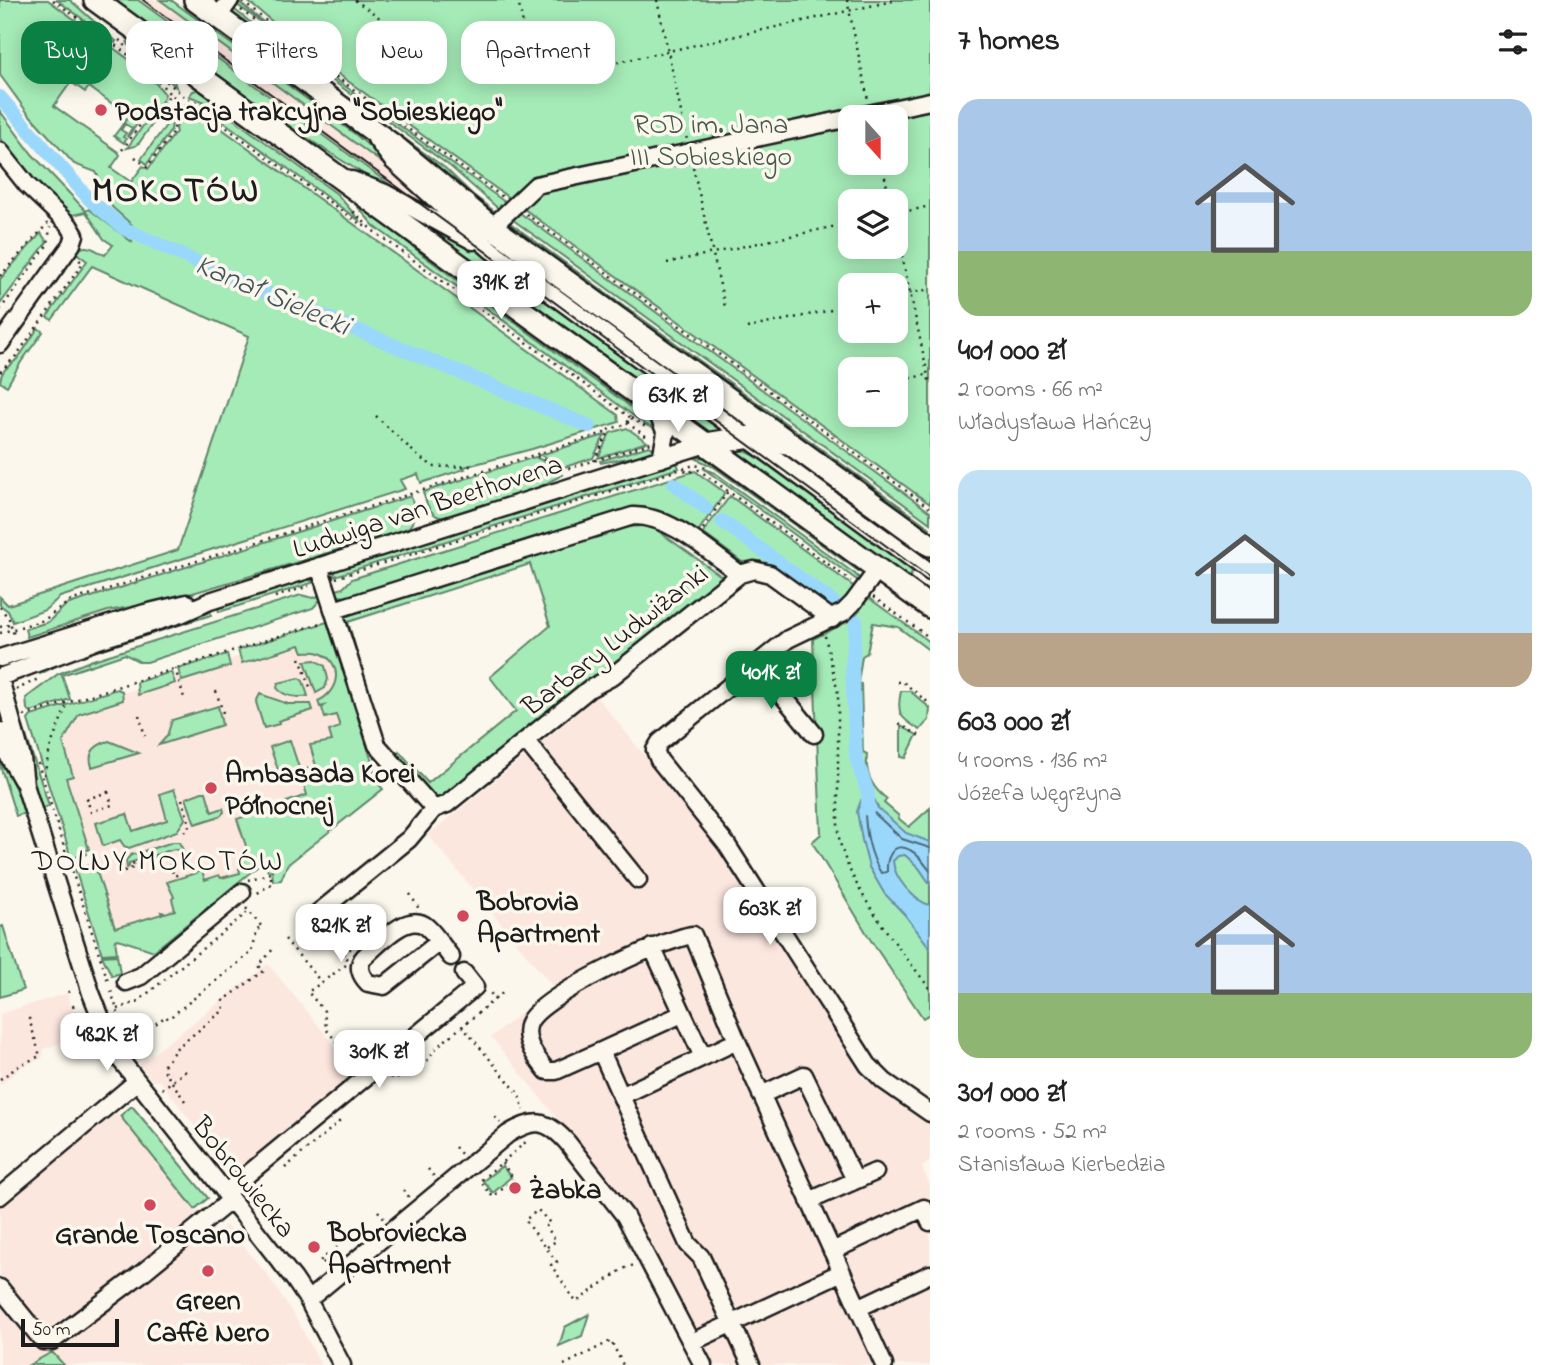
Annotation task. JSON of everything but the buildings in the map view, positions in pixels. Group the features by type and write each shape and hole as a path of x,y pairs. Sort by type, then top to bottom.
{"main road":[{"path":"95,0 930,607"},
{"path":"195,0 229,5 364,123 424,169 492,227 930,545"},
{"path":"706,444 746,437 791,444"}],"street":[{"path":"908,106 930,101"},
{"path":"492,227 536,185 838,121"},
{"path":"364,123 392,160 491,250 930,572"},
{"path":"0,151 34,192 69,225 75,235 72,244 0,344"},
{"path":"329,171 384,193 491,250"},
{"path":"654,406 666,433 660,452"},
{"name":"Ludwiga van Beethovena","path":"0,678 96,641 181,614 210,601 660,452 706,444"},
{"path":"334,610 632,516 659,519 740,574"},
{"path":"308,921 409,839 433,808 377,744 320,566"},
{"path":"878,569 851,606 828,621 788,639 660,742 655,750 659,760 727,845 868,1065 884,1081 930,1113"},
{"name":"Barbary Ludwiżanki","path":"433,808 447,804 589,689 610,678 740,574 754,570 770,574 828,621"},
{"name":"Ludwiga van Beethovena","path":"0,658 145,612 191,602 210,601"},
{"path":"757,664 814,734"},
{"name":"Bobrowiecka","path":"0,678 22,758 25,785 91,993 111,1045 136,1082 308,1300 342,1365"},
{"name":"Bobrowiecka","path":"0,731 9,757 25,785"},
{"path":"526,741 639,880"},
{"path":"126,982 141,976 239,894"},
{"path":"439,942 384,986 368,983 360,970 364,957 412,921 424,924 439,942 451,957"},
{"path":"681,1014 556,1071 547,1071 527,1037 530,1020 540,1009 603,970 652,947 693,935 737,1041 884,1365"},
{"path":"652,947 703,1057"},
{"path":"0,1288 43,1341 52,1341 142,1273 475,987 464,973"},
{"path":"621,1096 737,1041"},
{"path":"601,1051 688,1244 701,1257 751,1365"},
{"path":"761,1095 804,1075 855,1180"},
{"path":"0,1196 136,1082"},
{"path":"308,1300 508,1134 520,1127 540,1123 556,1130 618,1206 638,1237 704,1365"},
{"path":"809,1201 875,1172"},
{"path":"832,1251 924,1209 930,1222"},
{"path":"692,1342 842,1272"},
{"path":"858,1308 930,1274"}],"path":[{"path":"52,0 145,67 184,105 212,117 359,224 372,230"},
{"path":"355,0 384,21"},
{"path":"518,0 534,81 897,0"},
{"path":"847,0 869,105"},
{"path":"229,5 252,21"},
{"path":"229,5 317,62 930,508"},
{"path":"122,150 149,113 161,107 170,94"},
{"path":"135,158 147,167 174,131 175,117 184,105"},
{"path":"347,202 372,230 631,418 653,431"},
{"path":"908,211 930,206"},
{"path":"0,276 50,221 48,244 0,310"},
{"path":"667,263 838,226"},
{"path":"0,372 16,356 83,263 73,255"},
{"path":"903,259 930,385"},
{"path":"910,293 930,289"},
{"path":"747,328 838,309"},
{"path":"908,378 929,374"},
{"path":"376,416 407,447 435,467 471,466 474,469"},
{"path":"0,633 47,619 58,608 71,601 604,433 627,423 631,418"},
{"path":"627,423 654,442 660,452"},
{"path":"594,461 610,429"},
{"path":"537,456 564,470 654,442"},
{"path":"331,579 694,465"},
{"path":"685,470 699,470 856,584"},
{"path":"695,542 728,491"},
{"path":"868,592 930,638"},
{"path":"0,607 7,615 16,642"},
{"path":"828,621 838,693 838,830 841,849 858,887 930,989"},
{"path":"0,627 9,625"},
{"path":"300,658 311,690"},
{"path":"175,668 185,701"},
{"path":"897,681 903,682 930,704"},
{"path":"25,722 23,714 129,683"},
{"path":"216,691 224,716"},
{"path":"43,778 51,745 68,702"},
{"path":"139,715 145,736"},
{"path":"899,723 922,737"},
{"path":"36,755 68,860"},
{"path":"108,792 112,805 91,812 87,799 108,792"},
{"path":"182,799 191,825 184,832"},
{"path":"124,871 133,868 132,864 166,854 174,876 180,874"},
{"path":"156,856 158,863"},
{"path":"72,871 108,981"},
{"path":"128,1045 166,1016 168,1019 252,953 257,930 262,927 239,894"},
{"path":"410,894 417,903 421,916"},
{"path":"117,1009 138,1002 249,911"},
{"path":"285,939 321,982"},
{"path":"185,1101 163,1068 174,1050 224,1010 223,1002 264,971 259,966 273,949"},
{"path":"111,991 131,1051"},
{"path":"495,999 503,993"},
{"path":"74,1005 85,1036"},
{"path":"0,1079 40,1056 28,1014"},
{"path":"462,1026 518,1093 524,1111 518,1114"},
{"path":"166,1087 187,1070"},
{"path":"502,1163 514,1179 494,1196 480,1181 533,1137"},
{"path":"456,1147 464,1157"},
{"path":"428,1169 437,1180 432,1185"},
{"path":"403,1190 412,1201 419,1195"},
{"path":"547,1247 556,1241 546,1226 550,1223 538,1210 525,1220 557,1262 551,1265 576,1302 623,1269"},
{"path":"378,1211 387,1222"},
{"path":"354,1231 363,1241"},
{"path":"324,1266 340,1253 338,1251 322,1264 320,1261 337,1247"},
{"path":"634,1255 638,1265"},
{"path":"564,1365 611,1341 623,1365"}],"shaded area":[{"path":"138,0 160,0 189,21 166,21"},
{"path":"218,42 232,53 232,69 218,59"},
{"path":"252,84 275,84 748,430 724,432"},
{"name":"Ambasada Korei Północnej","path":"329,628 375,771 154,951 118,939 54,744 76,708"},
{"path":"597,697 722,851 863,1078 930,1120 930,1161 922,1167 930,1186 930,1365 712,1365 700,1332 693,1328 630,1208 491,1037 553,987 428,835"},
{"path":"268,964 359,1075 234,1178 200,1137 160,1081 153,1081 139,1065"},
{"path":"67,993 81,1036 44,1049 42,1059 24,1065 0,1085 0,1014"},
{"path":"104,1098 216,1233 226,1225 267,1274 297,1320 321,1365 64,1365 52,1352 29,1365 0,1365 0,1184"}],"green space":[{"path":"0,0 48,0 77,21 21,21 21,84 70,84 54,106 118,152 120,155 111,168 131,182 143,166 148,169 176,132 177,119 183,111 204,116 618,415 619,422 464,467 465,469 421,483 418,474 400,480 405,489 60,597 45,610 13,622 8,611 0,605 0,597 8,605 178,550 249,336 92,266 52,320 47,317 87,261 75,252 86,247 105,255 113,245 104,239 86,212 73,215 66,212 41,191 0,138 0,111 32,154 86,211 89,209 132,242 132,225 112,207 96,172 74,164 27,112 0,75"},
{"path":"57,0 70,0 94,21 85,21"},
{"path":"109,0 138,0 167,21 138,21"},
{"path":"160,0 171,0 200,21 189,21"},
{"path":"236,0 262,21 259,21 233,2"},
{"name":"ROD im. Jana III Sobieskiego","path":"246,0 930,0 930,504 342,77 342,21 272,21"},
{"path":"230,6 249,21 236,21 227,14"},
{"path":"218,34 232,44 232,53 218,43"},
{"path":"112,47 126,57 126,84 156,84 165,94 162,101 146,113 128,137 132,128 125,124 121,130 126,133 123,137 126,139 124,143 114,136 129,116 89,87 85,92 74,84 112,84"},
{"path":"218,59 232,69 232,84 253,84 411,200 410,202 333,155 218,78"},
{"path":"274,84 286,84 355,134 392,166 389,168"},
{"path":"319,84 329,84 445,168 499,215 495,218"},
{"path":"337,84 342,84 509,205 502,212 451,167"},
{"path":"201,89 379,218 424,256 653,423 658,431 646,425 374,226 352,200 238,117 189,96 193,91"},
{"path":"163,109 139,143 127,148 151,115"},
{"path":"214,111 232,118 337,194 361,222 213,114"},
{"path":"173,116 171,130 147,164 141,159"},
{"path":"383,197 492,260 723,430 706,434"},
{"path":"516,210 930,512 930,523 509,217"},
{"path":"506,220 930,528 930,536 503,226"},
{"path":"41,233 47,242 0,304 0,279"},
{"path":"487,234 761,431 746,429 485,237"},
{"path":"38,328 43,332 7,386 0,382 4,371 20,355"},
{"path":"627,428 647,442 598,458 610,433"},
{"path":"605,435 593,458 565,467 540,455"},
{"path":"649,446 655,449 643,455 601,463 600,461"},
{"path":"729,449 745,451 764,460 914,570 907,581"},
{"path":"535,457 560,469 562,475 532,491 445,518 433,513 428,506 423,492"},
{"path":"693,457 710,458 864,571 864,575 714,467"},
{"path":"677,463 679,468 332,577 337,570"},
{"path":"703,468 715,473 855,574 861,583"},
{"path":"695,471 724,492 697,533 658,512 628,509 347,597 338,596 334,591 343,588 352,579"},
{"path":"411,496 414,518 406,530 169,600 108,611 27,637 25,629 48,622 66,605"},
{"path":"730,496 857,589 848,602 832,612 760,561 742,562 704,534"},
{"path":"651,526 724,578 447,798 436,802 397,756 399,751 428,783 516,711 490,677 550,626 530,564 348,622 379,725 375,722 343,617 621,528"},
{"path":"307,579 315,582 219,612 218,608"},
{"path":"301,595 313,598 321,595 321,599 313,608 147,662 140,662 125,654 62,675 70,699 31,712 27,709 26,698 58,674 90,661"},
{"path":"867,599 930,642 930,651 898,627 873,623 867,653 862,656 858,683 861,684 863,752 867,754 871,779 877,790 887,799 884,803 909,827 930,808 930,1014 923,1018 870,939 812,842 821,834 813,639 847,622"},
{"path":"210,610 211,615 68,660 40,674 37,671 110,642"},
{"path":"327,622 375,771 371,775 383,789 287,865 281,880 273,881 272,870 268,871 263,862 154,951 118,939 115,940 117,953 102,954 75,869 91,865 92,870 96,869 115,928 162,914 161,912 175,910 172,899 174,897 167,882 202,871 205,880 219,875 221,878 240,873 239,868 245,866 243,858 249,855 237,819 307,795 300,772 281,778 270,747 290,740 300,771 316,766 310,745 332,741 329,731 340,727 336,715 325,718 322,708 324,706 320,707 318,701 331,691 334,684 336,677 333,663 320,653 303,652 300,645 242,663 238,650"},
{"path":"227,654 230,666 182,681 178,669"},
{"path":"315,660 325,666 328,679 325,688 316,693 305,661"},
{"path":"171,672 175,683 138,695 137,682"},
{"path":"299,678 303,681 308,696 291,696 277,688 278,683"},
{"path":"117,689 122,691 123,700 79,714 63,742 73,776 66,778 89,849 85,851 86,854 70,859 28,720 31,716"},
{"path":"901,691 910,691 930,708 929,720 920,730 901,715"},
{"path":"260,694 288,704 311,704 313,710 264,728 256,702"},
{"path":"218,706 222,725 159,745 167,736 172,720"},
{"path":"23,726 49,806 40,809"},
{"path":"901,726 917,735 906,758 901,757"},
{"path":"109,741 139,753 92,767 91,753"},
{"path":"0,751 25,813 16,816 0,765"},
{"path":"174,789 185,819 177,831 129,848 120,840 103,846 96,823 127,814 133,831 167,820 160,794"},
{"path":"206,792 212,812 223,808 224,812 220,816 195,824 186,798"},
{"path":"179,842 184,852 174,849 129,863 127,868 126,860 131,855"},
{"path":"3,926 23,990 0,997 0,927"},
{"path":"117,955 120,973 112,976 102,956"},
{"path":"132,1106 208,1198 195,1209 120,1116"},
{"path":"502,1166 511,1177 493,1193 483,1181"},
{"path":"589,1314 582,1336 559,1346 565,1327"},
{"path":"52,1352 64,1365 29,1365"}],"water":[{"path":"871,792 878,808 906,833 930,842 930,884 919,868 905,855 898,856 893,861 894,868 906,888 930,905 930,948 884,893 869,867 857,811 864,793"}],"waterway":[{"name":"Kanał Sielecki","path":"0,97 90,200 125,229 236,280 589,426"},
{"name":"Kanał Sielecki","path":"674,484 706,508"},
{"name":"Kanał Sielecki","path":"722,521 834,603"},
{"path":"856,621 852,667 856,758 868,793 868,809"}],"tram line":[{"path":"143,0 930,578"}],"place":[{"name":"Podstacja trakcyjna \"Sobieskiego\"","path":"101,110"},
{"name":"Ambasada Korei Północnej","path":"211,788"},
{"name":"Bobrovia Apartment","path":"463,916"},
{"name":"Żabka","path":"515,1188"},
{"name":"Grande Toscano","path":"150,1205"},
{"name":"Bobroviecka Apartment","path":"314,1247"},
{"name":"Green Caffè Nero","path":"208,1271"}],"district":[{"name":"MOKOTÓW","path":"176,189"},
{"name":"DOLNY MOKOTÓW","path":"158,860"}]}
